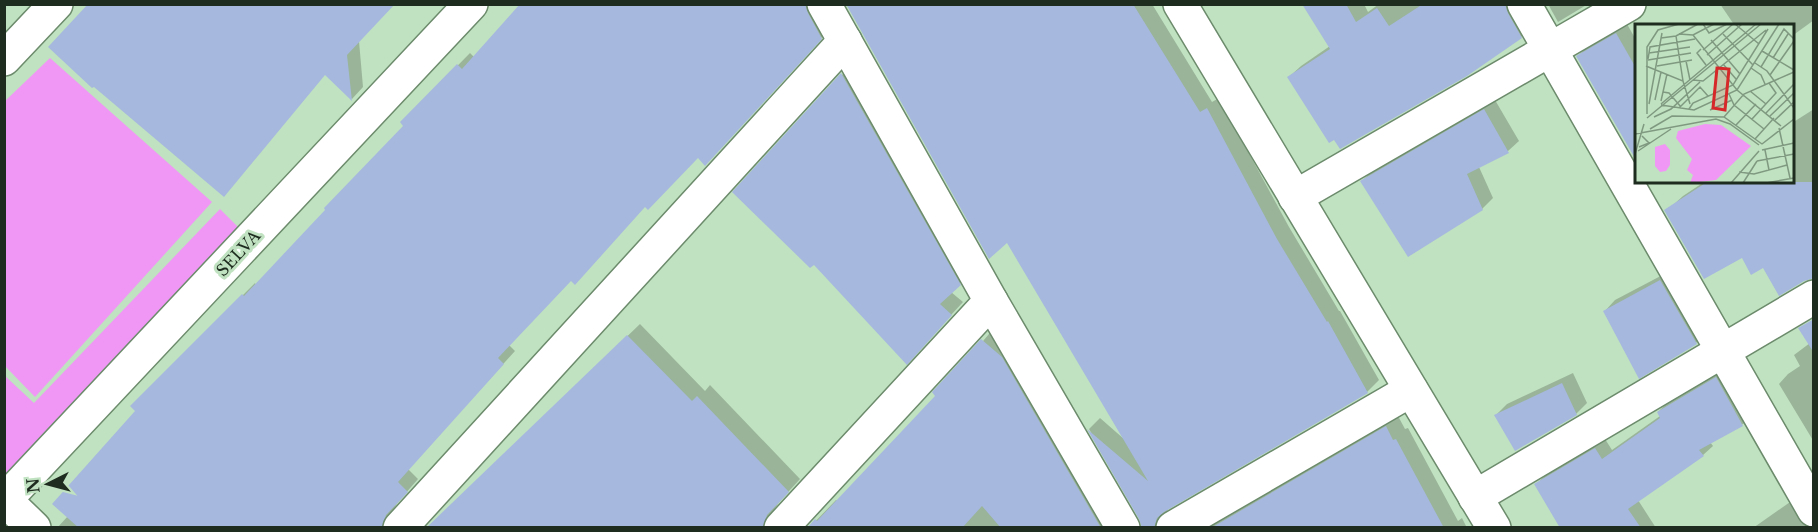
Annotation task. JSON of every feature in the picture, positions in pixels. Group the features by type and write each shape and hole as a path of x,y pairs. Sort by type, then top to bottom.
{"street":[{"path":"4,59 56,4"},
{"name":"SELVA","path":"5,500 471,4"},
{"path":"824,4 991,301 1123,528"},
{"path":"1180,4 1494,528"},
{"path":"1524,4 1814,510"},
{"path":"1295,197 1629,4"},
{"path":"400,528 845,41"},
{"path":"1475,496 1814,297"},
{"path":"781,528 991,301"},
{"path":"1173,528 1411,390"},
{"path":"5,500 34,528"}],"shaded area":[{"path":"50,58 212,202 35,397 5,366 4,102"},
{"path":"220,209 242,231 5,479 4,375 34,403"}],"building":[{"path":"88,4 395,4 347,55 352,101 325,75 224,197 94,87 92,88 48,47"},
{"path":"520,4 805,4 822,39 705,166 698,158 648,210 645,207 575,285 571,281 498,358 504,364 398,482 408,492 386,515 382,528 79,528 52,504 135,411 130,406 242,294 244,296 403,126 400,122 457,64 462,69"},
{"path":"846,4 1133,4 1200,112 1207,108 1277,239 1328,321 1368,393 1164,512 1157,518 1154,528 1142,528 1087,429 1148,481 1007,243 989,259"},
{"path":"1302,4 1346,4 1356,22 1377,8 1389,26 1423,4 1505,4 1522,38 1467,76 1340,149 1334,140 1329,143 1287,77 1330,49"},
{"path":"1616,33 1635,66 1635,158 1576,56"},
{"path":"841,73 961,285 940,304 952,315 907,365 814,265 810,268 732,192"},
{"path":"1484,109 1509,153 1467,174 1483,210 1408,257 1360,181"},
{"path":"1814,182 1814,278 1804,281 1779,296 1763,268 1751,275 1742,258 1704,279 1664,210 1705,183"},
{"path":"1660,280 1697,344 1639,379 1603,311"},
{"path":"1814,319 1814,353 1798,328"},
{"path":"627,335 692,401 697,396 789,492 767,515 763,528 426,528"},
{"path":"981,339 1002,357 1101,528 1001,528 982,506 962,528 807,528 815,519 817,521 935,396 932,392"},
{"path":"1716,377 1743,426 1699,450 1704,456 1628,509 1641,528 1560,528 1534,484 1595,448 1602,459 1660,418 1657,412"},
{"path":"1562,383 1577,415 1515,451 1494,415"},
{"path":"1386,426 1393,440 1396,439 1444,528 1211,528"}]}
